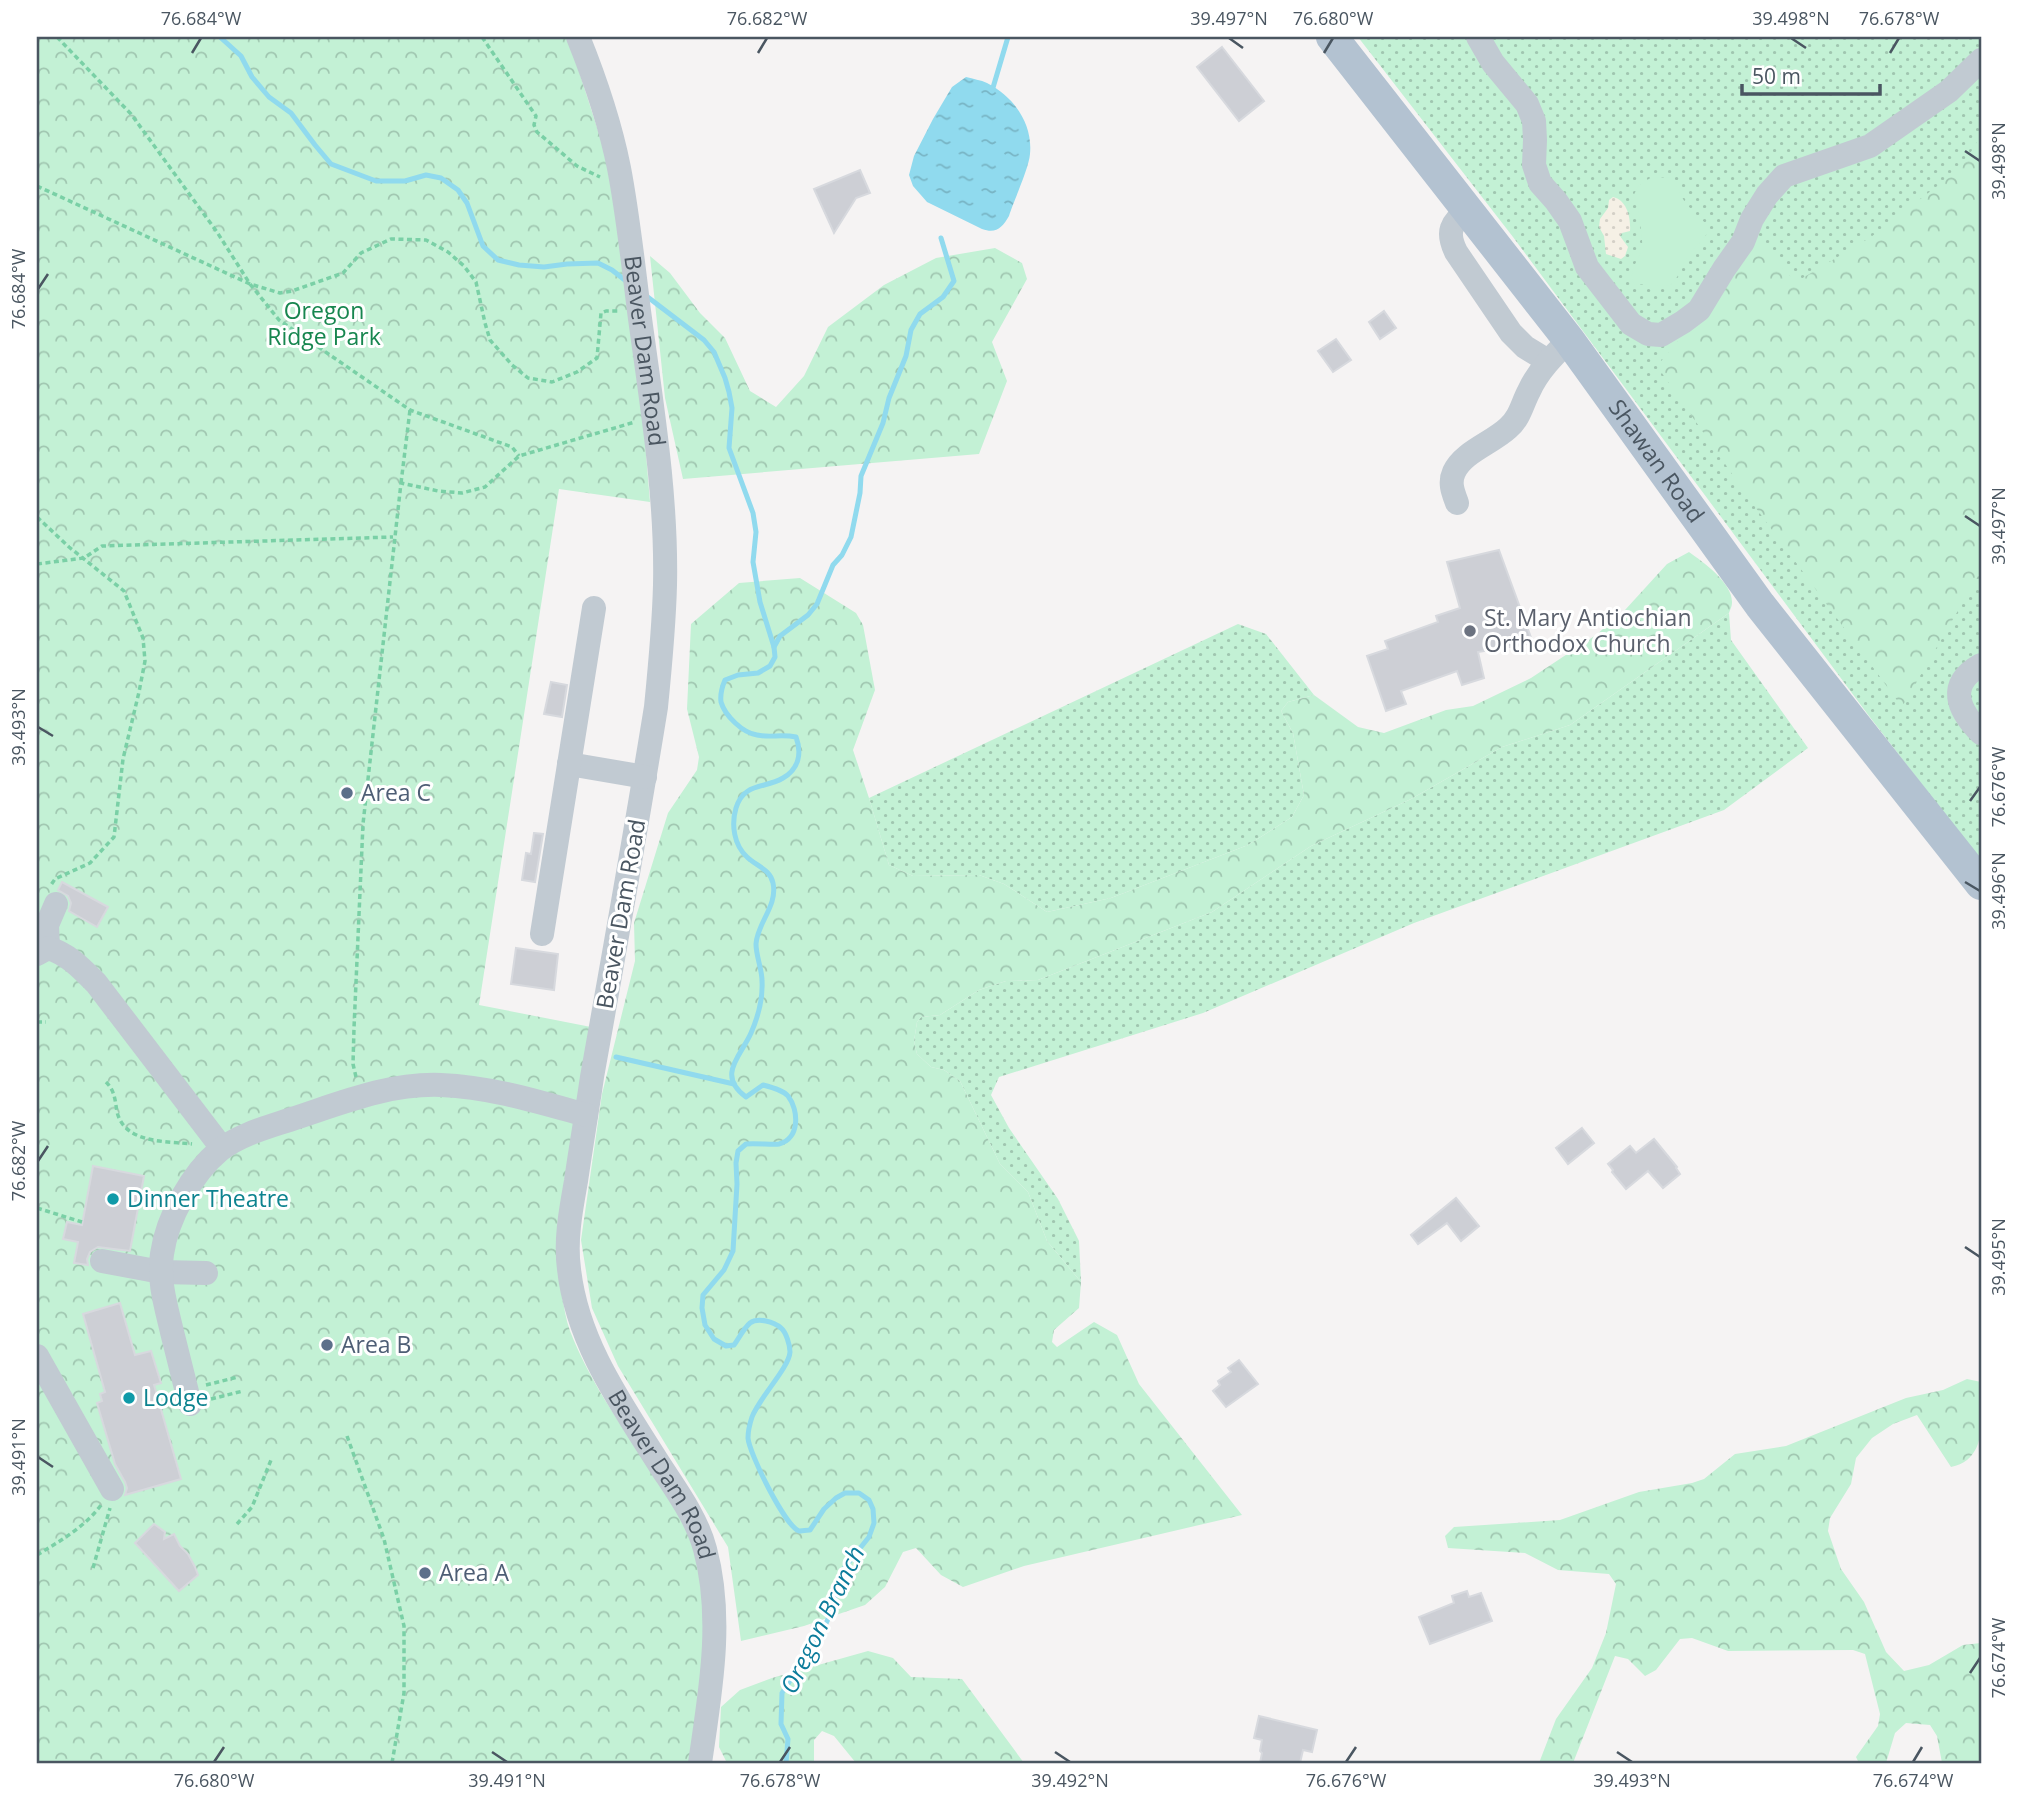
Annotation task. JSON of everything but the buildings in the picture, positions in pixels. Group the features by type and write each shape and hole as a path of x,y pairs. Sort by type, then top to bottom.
{"main road":[{"name":"Shawan Road","path":"1332,37 1468,209 1559,351 1981,884"}],"street":[{"name":"Beaver Dam Road","path":"578,37 590,65 619,167 653,417 663,518 665,583 656,707 572,1201 568,1267 573,1294 594,1356 610,1387 693,1517 705,1548 715,1615 700,1763"},
{"path":"1478,37 1493,63 1527,104 1534,121 1534,164 1540,183 1570,221 1587,267 1631,324 1648,334 1661,335 1699,310 1743,242 1752,219 1767,195 1784,176 1870,146 1949,91 1981,60"},
{"path":"1468,209 1456,219 1451,229 1450,239 1457,253 1511,333 1525,347 1559,351"},
{"path":"1457,503 1450,485 1454,471 1465,459 1510,428 1521,411 1529,389 1559,351"},
{"path":"542,934 594,608"},
{"path":"1981,665 1968,673 1960,685 1960,703 1970,722 1981,733"},
{"path":"569,764 645,777"},
{"path":"54,909 47,925 42,951 61,952 96,984 222,1148"},
{"path":"188,1397 164,1301 161,1272 164,1240 183,1195 208,1160 222,1148 248,1134 364,1095 406,1087 440,1085 479,1089 522,1097 586,1115"},
{"path":"102,1261 161,1272 206,1273"},
{"path":"37,1356 112,1489"}],"path":[{"path":"57,37 131,114 217,232 250,284 279,320 410,410 512,447 519,456"},
{"path":"482,37 536,117 534,125 537,132 577,166 604,180"},
{"path":"37,186 250,284 280,293 292,292 343,273 361,253 391,239 426,240 448,252 477,282 490,340 512,365 528,378 552,382 577,372 597,358 601,313 639,310"},
{"path":"364,1095 353,1064 363,824 393,537 410,410"},
{"path":"401,482 438,491 462,493 485,487 519,456 653,417"},
{"path":"37,517 69,547 124,591 143,638 145,661 123,759 114,837 90,863 55,879 47,891 44,906 54,909"},
{"path":"37,564 84,558 102,545 393,537"},
{"path":"37,1022 46,1022"},
{"path":"106,1083 113,1089 119,1119 125,1129 135,1136 222,1148"},
{"path":"37,1208 82,1222"},
{"path":"188,1397 238,1377"},
{"path":"188,1397 243,1391"},
{"path":"347,1436 384,1539 404,1626 404,1693 392,1763"},
{"path":"237,1524 252,1507 271,1460"},
{"path":"37,1555 71,1534 95,1513 112,1489"},
{"path":"93,1568 110,1515 112,1489"}],"green space":[{"name":"Oregon Ridge Park","path":"37,37 568,37 610,168 643,418 650,502 559,489 479,1005 591,1027 562,1295 570,1331 586,1367 674,1507 695,1552 704,1603 704,1630 690,1763 37,1763"},
{"path":"1358,37 1981,37 1981,861 1869,716 1513,237"},
{"path":"1981,135 1981,571 1902,707 1753,504 1657,366 1759,243 1796,282 1871,237 1962,167"},
{"path":"1652,177 1673,178 1692,211 1710,229 1670,286 1634,284 1632,279 1642,241 1638,205 1631,200 1639,185"},
{"path":"995,248 1022,263 1027,279 992,342 1007,381 979,454 683,479 665,398 650,256 670,273 700,313 725,338 750,391 776,407 804,376 828,327 884,285 936,258"},
{"path":"1689,552 1702,561 1728,588 1732,603 1729,613 1570,725 1502,747 1411,799 1311,846 1212,912 1038,980 1006,981 979,990 940,1015 921,1017 917,1022 914,1041 917,1054 931,1067 944,1070 960,1081 1000,1164 1028,1192 1047,1241 1081,1282 1079,1308 1054,1330 1052,1342 1057,1347 1094,1322 1117,1335 1139,1384 1242,1515 1024,1566 963,1587 941,1575 916,1548 903,1552 885,1587 865,1605 804,1626 741,1641 728,1547 618,1366 592,1308 581,1240 602,1094 635,961 634,923 668,813 697,770 699,757 687,709 691,624 739,583 800,578 856,613 863,625 875,690 853,750 889,865 913,876 979,875 1004,884 1047,912 1111,898 1248,845 1292,817 1304,795 1293,733 1281,711 1288,702 1314,695 1358,727 1384,733 1446,710 1473,706 1531,678 1596,635 1625,610 1667,564"},
{"path":"1729,613 1731,640 1808,748 1724,810 1414,923 1203,1013 999,1077 991,1095 1009,1128 1058,1199 1079,1241 1081,1282 1047,1241 1028,1192 1000,1164 960,1081 944,1070 931,1067 917,1054 914,1041 917,1022 921,1017 940,1015 979,990 1006,981 1038,980 1212,912 1311,846 1411,799 1502,747 1570,725"},
{"path":"1238,624 1266,634 1314,695 1288,702 1281,711 1293,733 1304,795 1292,817 1248,845 1111,898 1047,912 1004,884 979,875 913,876 889,865 869,798"},
{"path":"1967,1379 1981,1382 1981,1433 1972,1455 1951,1467 1917,1415 1893,1424 1872,1438 1856,1458 1851,1484 1830,1518 1828,1531 1841,1569 1864,1602 1886,1652 1904,1671 1929,1665 1963,1645 1981,1643 1981,1763 1942,1763 1937,1736 1930,1725 1906,1723 1895,1733 1886,1763 1859,1763 1856,1757 1878,1726 1880,1714 1865,1654 1853,1650 1728,1651 1692,1638 1680,1639 1656,1670 1645,1676 1628,1659 1615,1656 1573,1763 1539,1763 1556,1719 1592,1668 1606,1633 1616,1584 1609,1574 1558,1570 1525,1553 1448,1548 1445,1536 1454,1527 1560,1520 1639,1492 1692,1483 1704,1479 1735,1454 1786,1446 1906,1398 1943,1390"},
{"path":"868,1651 893,1658 911,1677 962,1679 1024,1763 856,1763 834,1736 822,1731 814,1740 814,1763 727,1763 719,1747 721,1707 740,1690 772,1678"}],"sand":[{"path":"1613,197 1625,206 1630,221 1630,231 1620,236 1628,247 1621,259 1606,254 1604,236 1599,227 1600,219"}],"water":[{"path":"966,77 987,83 1005,95 1025,121 1028,132 1030,154 1024,176 1009,216 1001,227 995,230 982,229 927,202 913,186 909,175 914,156 933,119 952,87"}],"waterway":[{"name":"Oregon Branch","path":"220,37 241,56 252,77 269,97 291,113 331,164 376,181 405,181 426,175 441,178 458,190 467,203 483,246 498,260 544,267 598,263 626,281"},
{"path":"992,91 1008,37"},
{"path":"774,647 780,636 808,615 817,604 833,565 842,555 851,537 861,476 906,356 911,330 920,314 943,297 954,281 941,238"},
{"name":"Oregon Branch","path":"645,295 704,340 714,352 725,378 732,408 729,448 753,513 756,532 753,562 760,602 775,657 770,666 758,673 738,675 725,680 721,702 730,718 746,731 762,736 796,737 799,749 793,770 776,781 744,794 736,808 734,821 739,847 769,874 774,891 756,944 762,981 760,1007 751,1033 734,1065 733,1081 746,1097 763,1085 783,1092 792,1102 796,1123 786,1141 779,1144 746,1144 738,1151 733,1251 724,1270 703,1295 705,1325 714,1339 726,1346 734,1345 748,1325 757,1320 774,1324 781,1328 786,1336 790,1349 788,1359 756,1409 748,1438 754,1458 769,1488 793,1526 799,1531 810,1530 824,1509 845,1493 859,1493 869,1500 873,1509 874,1523 869,1537 841,1572 832,1610 824,1628 782,1693 781,1724 788,1739 786,1763"},
{"path":"616,1057 734,1084"}],"place":[{"name":"St. Mary Antiochian Orthodox Church","path":"1470,631"},
{"name":"Area C","path":"347,793"},
{"name":"Dinner Theatre","path":"113,1199"},
{"name":"Area B","path":"327,1345"},
{"name":"Lodge","path":"129,1398"},
{"name":"Area A","path":"425,1573"}]}
